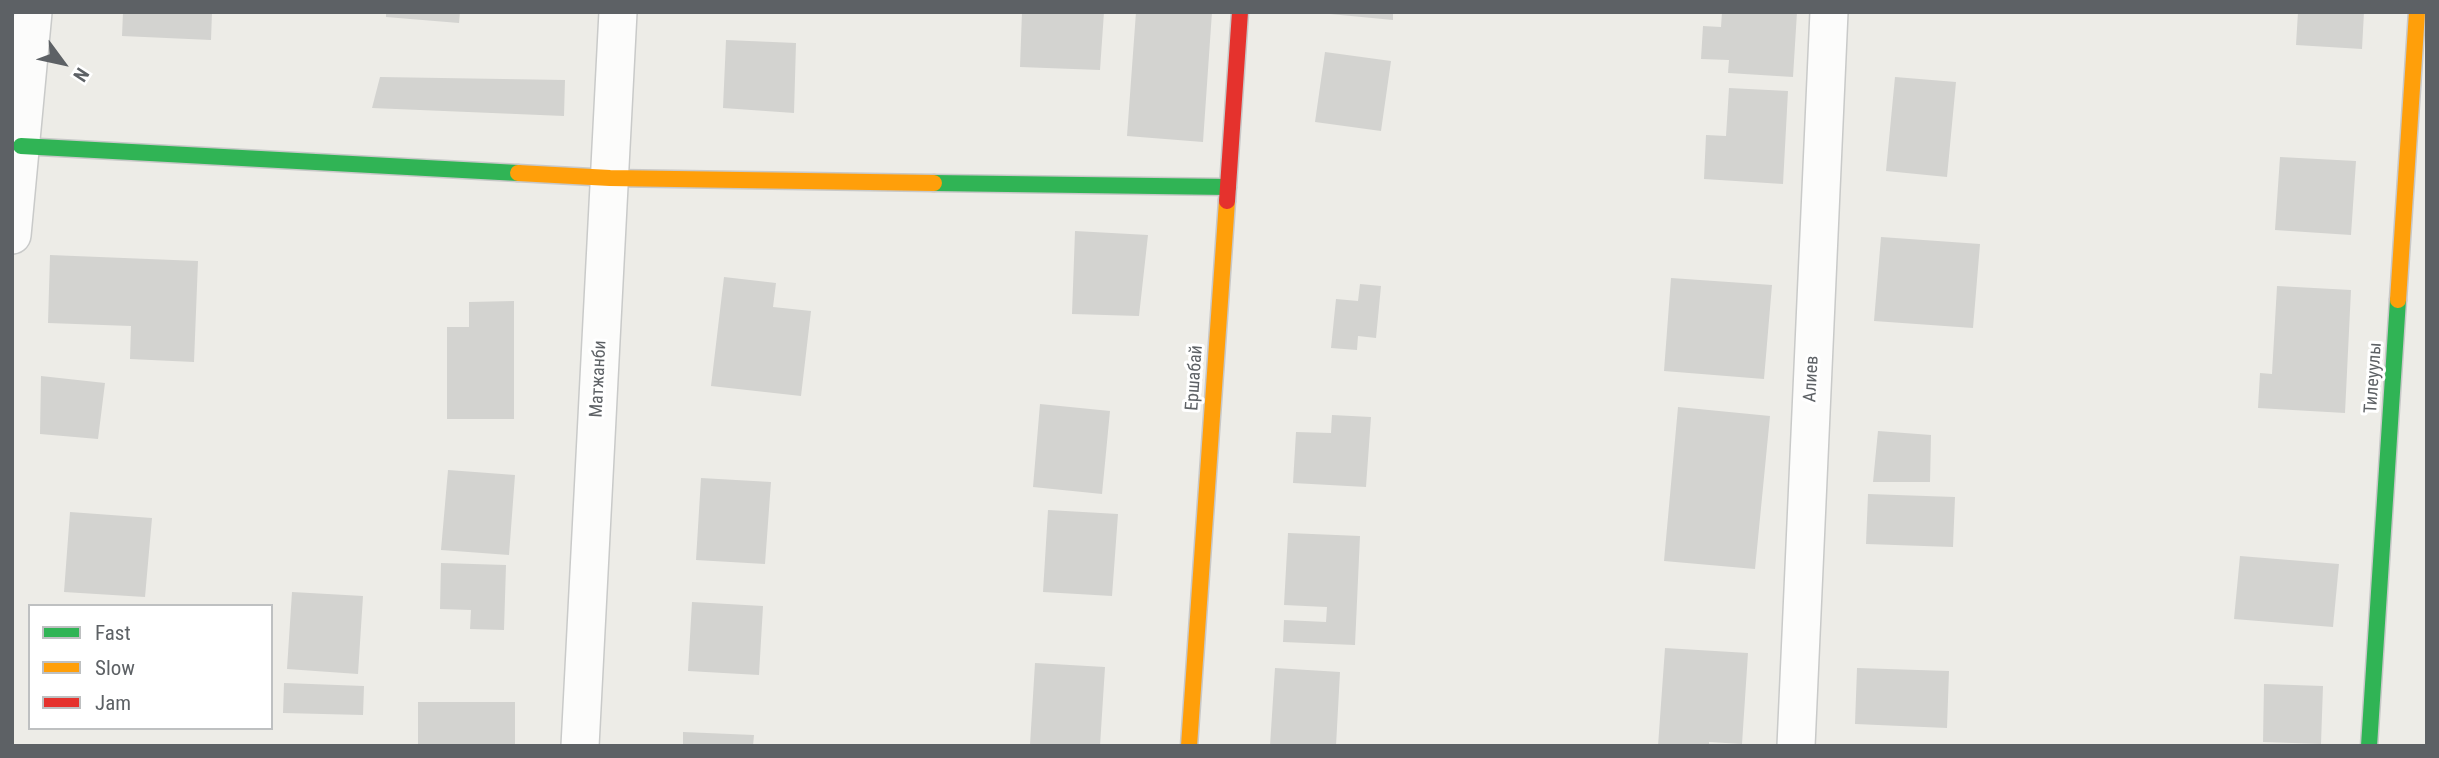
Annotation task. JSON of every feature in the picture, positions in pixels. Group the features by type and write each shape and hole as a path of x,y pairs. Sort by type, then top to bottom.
{"street":[{"path":"12,235 33,12"},
{"name":"Матжанби","path":"580,746 618,12"},
{"name":"Ершабай","path":"1189,746 1240,12"},
{"name":"Алиев","path":"1796,746 1829,12"},
{"name":"Тилеуулы","path":"2369,746 2417,12"},
{"path":"20,146 610,178 1228,187"}],"building":[{"path":"123,12 212,12 211,40 122,36"},
{"path":"386,12 460,12 459,23 386,17"},
{"path":"1022,12 1104,12 1100,70 1020,67"},
{"path":"1136,12 1212,12 1203,142 1127,136"},
{"path":"1393,12 1393,20 1330,14"},
{"path":"1722,12 1797,12 1793,77 1728,73 1729,60 1701,59 1703,26 1721,27"},
{"path":"2298,12 2364,12 2362,49 2296,45"},
{"path":"726,40 796,43 794,113 723,108"},
{"path":"1325,52 1391,61 1381,131 1315,122"},
{"path":"380,77 565,80 564,116 372,108"},
{"path":"1895,77 1956,82 1947,177 1886,171"},
{"path":"1729,88 1788,91 1783,184 1704,179 1706,135 1726,136"},
{"path":"2280,157 2356,161 2351,235 2275,230"},
{"path":"1075,231 1148,235 1139,316 1072,314"},
{"path":"1881,237 1980,244 1973,328 1874,321"},
{"path":"50,255 198,261 194,362 130,359 131,326 48,323"},
{"path":"724,277 776,283 773,307 811,311 801,396 711,386"},
{"path":"1671,278 1772,285 1764,379 1664,371"},
{"path":"1360,284 1381,286 1376,338 1358,336 1357,350 1331,348 1336,299 1358,301"},
{"path":"2277,286 2351,290 2345,413 2258,408 2260,373 2272,374"},
{"path":"514,301 514,419 447,419 447,327 469,327 469,302"},
{"path":"41,376 105,383 98,439 40,434"},
{"path":"1040,404 1110,411 1102,494 1033,487"},
{"path":"1678,407 1770,416 1755,569 1664,561"},
{"path":"1332,415 1371,417 1366,487 1293,483 1296,432 1331,433"},
{"path":"1878,431 1931,435 1930,482 1873,482"},
{"path":"448,470 515,475 509,555 441,550"},
{"path":"701,478 771,482 765,564 696,560"},
{"path":"1868,494 1955,497 1953,547 1866,544"},
{"path":"1048,510 1118,514 1112,596 1043,592"},
{"path":"70,512 152,518 145,597 64,592"},
{"path":"1288,533 1360,536 1355,645 1283,642 1284,620 1326,622 1327,607 1284,605"},
{"path":"2240,556 2339,564 2333,627 2234,619"},
{"path":"441,563 506,565 504,630 470,629 471,610 440,609"},
{"path":"292,592 363,596 358,674 287,669"},
{"path":"692,602 763,606 759,675 688,671"},
{"path":"1665,648 1748,653 1742,744 1709,742 1709,746 1658,746"},
{"path":"1035,663 1105,667 1100,746 1030,745"},
{"path":"1275,668 1340,672 1336,746 1270,746"},
{"path":"1857,668 1949,671 1947,728 1855,724"},
{"path":"284,683 364,686 363,715 283,713"},
{"path":"2264,684 2323,686 2321,744 2263,742"},
{"path":"418,702 515,702 515,746 418,746"},
{"path":"683,732 754,735 753,746 683,746"}],"traffic: fast":[{"path":"21,146 518,173"},
{"path":"934,183 1228,187"},
{"path":"2369,746 2398,300"}],"traffic: slow":[{"path":"2398,300 2417,12"},
{"path":"518,173 610,178 934,183"},
{"path":"1189,746 1227,201"}],"traffic: jam":[{"path":"1227,201 1240,12"}]}
